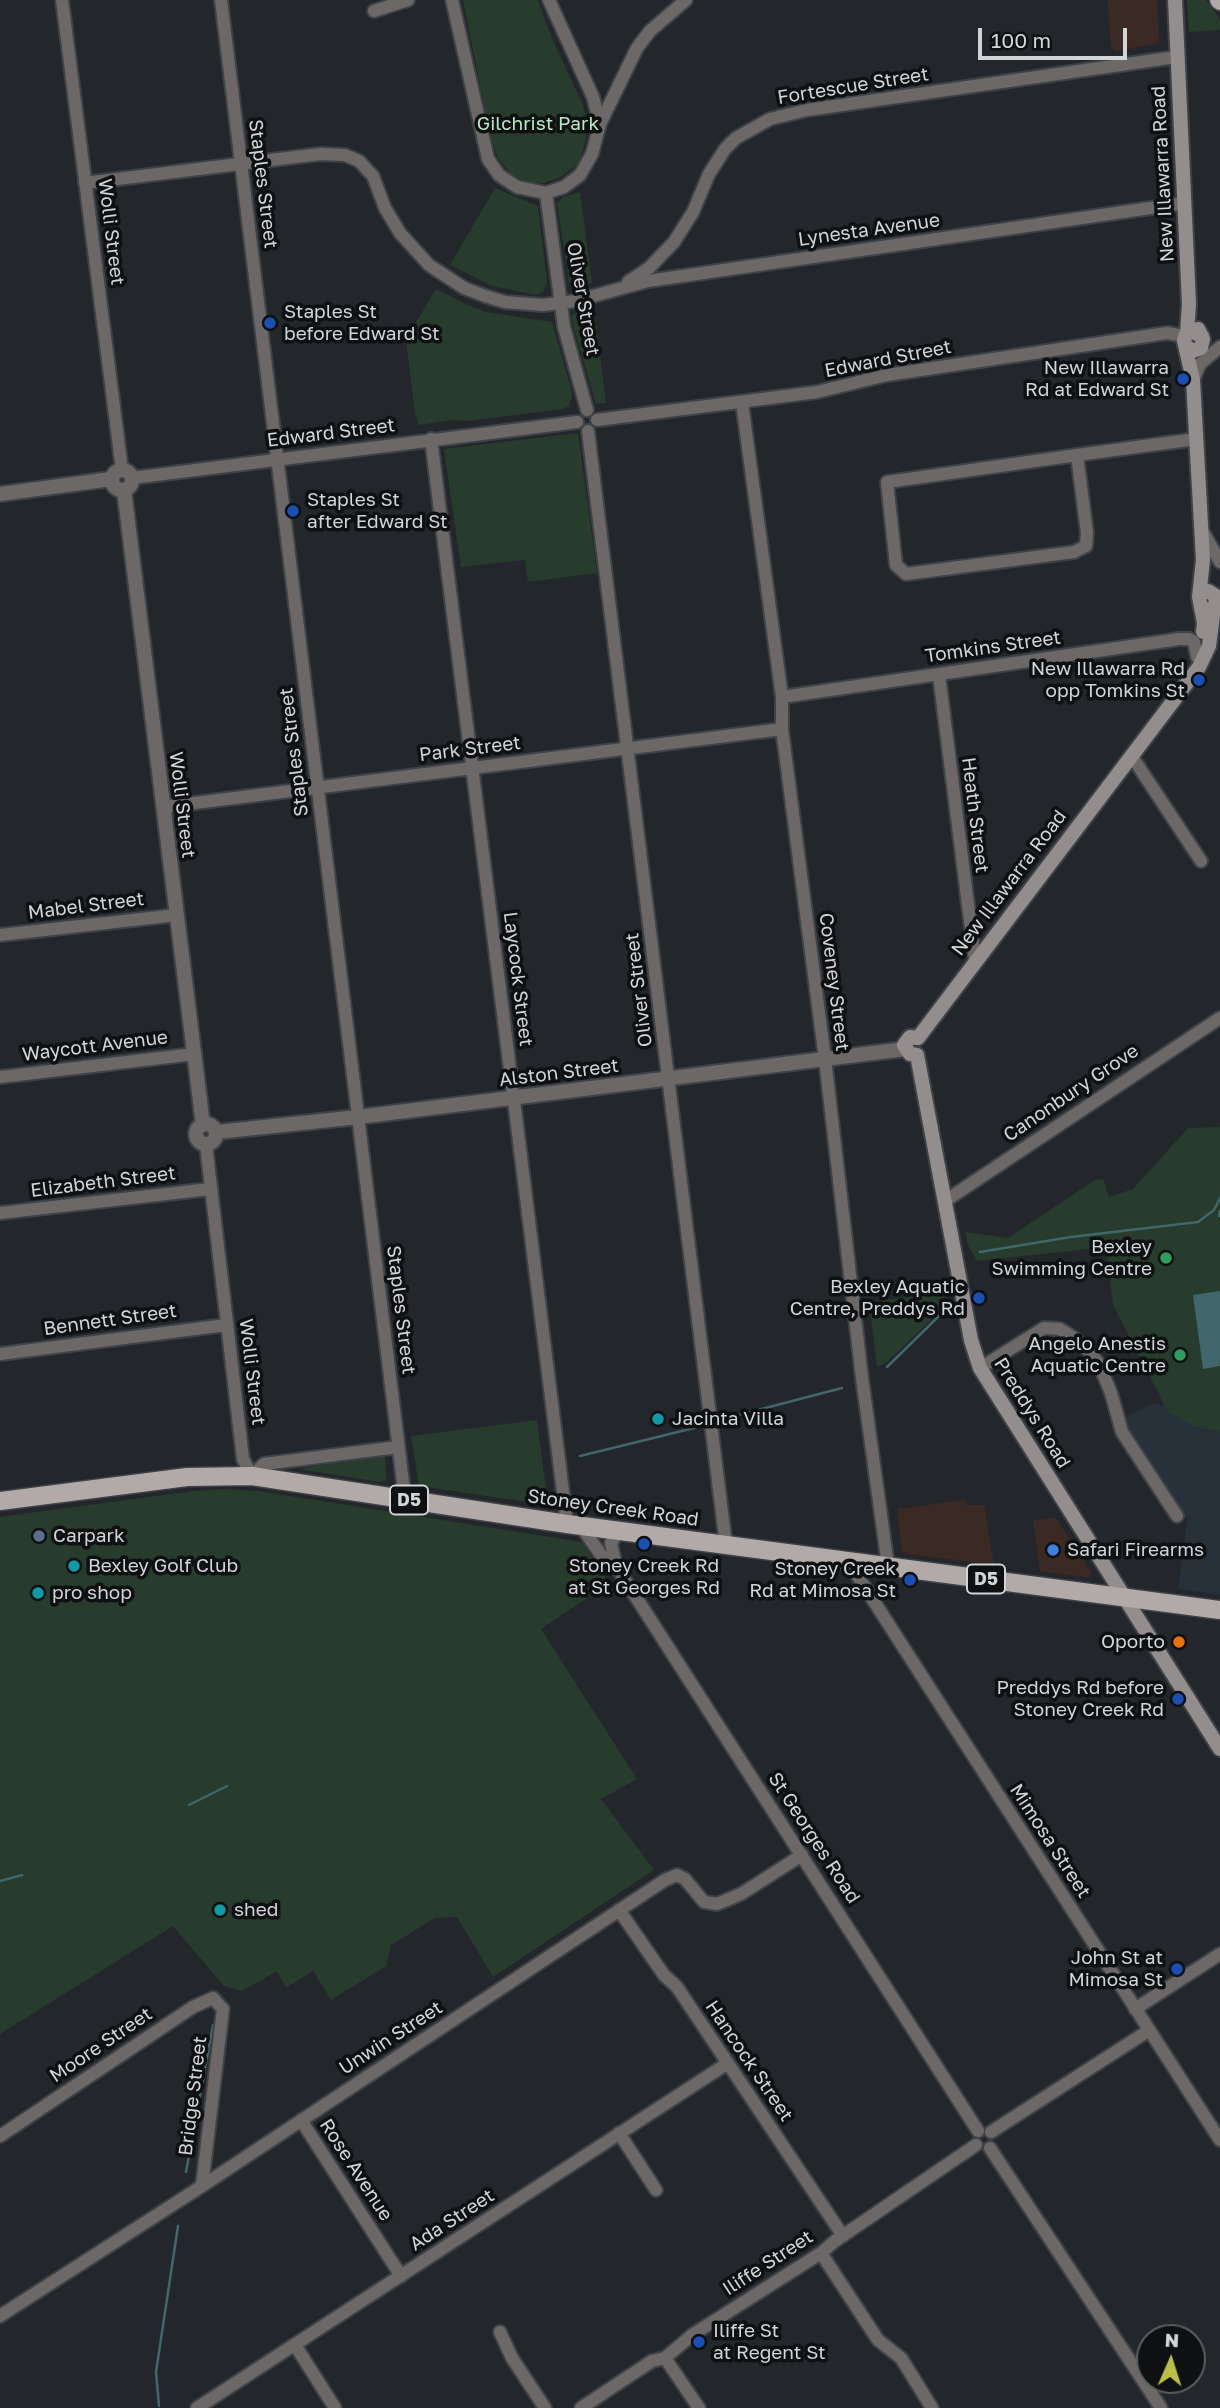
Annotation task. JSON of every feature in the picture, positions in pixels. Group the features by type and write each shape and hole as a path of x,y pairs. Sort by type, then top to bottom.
{"main road":[{"name":"New Illawarra Road","path":"918,1038 1132,753 1138,750 1203,660 1212,635 1212,599 1203,549 1196,439 1194,341 1189,304 1176,57 1176,3"},
{"name":"New Illawarra Road","path":"1132,753 1133,747 1197,657 1212,599"},
{"name":"Preddys Road","path":"918,1038 923,1046 911,1052 971,1340 980,1368 1220,1749"},
{"name":"Stoney Creek Road","path":"0,1501 187,1477 252,1476 574,1525 1220,1610"}],"street":[{"name":"Wolli Street","path":"62,0 203,1125"},
{"name":"Staples Street","path":"221,0 405,1499"},
{"path":"374,11 408,0"},
{"path":"452,0 488,159 499,175 517,187 546,193 564,187 580,174 592,154 600,124 617,86 638,48 657,24 686,0"},
{"path":"549,0 593,97 600,124"},
{"name":"Fortescue Street","path":"616,289 649,268 674,242 693,212 713,167 725,149 736,138 770,119 798,111 1176,57"},
{"name":"Lynesta Avenue","path":"85,183 328,153 352,157 373,176 385,208 406,242 429,265 464,288 505,302 543,305 648,281 1185,204"},
{"name":"Oliver Street","path":"546,193 564,327 592,415"},
{"path":"1167,333 1182,323 1189,304"},
{"name":"Edward Street","path":"592,415 742,403 817,392 887,375 1167,333 1194,341"},
{"path":"1194,341 1220,341"},
{"path":"1194,341 1206,352 1220,347"},
{"path":"1193,380 1200,364 1220,347"},
{"name":"Coveney Street","path":"742,403 782,697 782,729 825,1059 862,1378 888,1566"},
{"path":"578,415 592,415 595,427 588,431 582,430 576,422 578,415"},
{"name":"Edward Street","path":"0,494 576,422"},
{"name":"Oliver Street","path":"588,431 726,1545"},
{"name":"Laycock Street","path":"431,439 514,1097 574,1525"},
{"path":"1077,455 1087,533 1086,546 1074,552 906,574 896,565 887,482 1077,455 1196,439"},
{"path":"1202,528 1208,544 1220,562"},
{"name":"Tomkins Street","path":"782,697 1179,639 1194,642 1197,657"},
{"name":"Heath Street","path":"939,675 975,960"},
{"name":"Park Street","path":"163,807 782,729"},
{"path":"1132,753 1201,861"},
{"name":"Mabel Street","path":"1,931 177,915"},
{"name":"Canonbury Grove","path":"944,1201 1220,1018"},
{"name":"Alston Street","path":"217,1132 825,1059 911,1052"},
{"name":"Waycott Avenue","path":"0,1077 194,1054"},
{"path":"203,1125 210,1125 217,1132 214,1141 206,1145 196,1136 197,1129 203,1125"},
{"name":"Wolli Street","path":"206,1145 243,1459 252,1476"},
{"name":"Elizabeth Street","path":"0,1213 210,1189"},
{"name":"Bennett Street","path":"0,1354 226,1325"},
{"path":"980,1368 1044,1328 1060,1329 1074,1338 1099,1364 1122,1432 1177,1516"},
{"path":"252,1476 264,1464 398,1447"},
{"name":"St Georges Road","path":"574,1525 601,1555 616,1566 985,2132"},
{"path":"616,1566 611,1543 616,1535 626,1532"},
{"name":"Mimosa Street","path":"848,1561 1220,2140"},
{"name":"Unwin Street","path":"0,2316 665,1880 677,1875 685,1879 704,1902 716,1904 741,1894 802,1855"},
{"name":"Hancock Street","path":"619,1910 664,1975 677,1987 843,2236"},
{"path":"1135,2009 1220,1954"},
{"name":"Moore Street","path":"0,2136 193,2007 213,1998 223,2009"},
{"name":"Bridge Street","path":"202,2186 223,2009"},
{"path":"985,2132 995,2141 990,2148 984,2150 976,2145 975,2136 1148,2031"},
{"name":"Ada Street","path":"197,2408 727,2063"},
{"name":"Rose Avenue","path":"301,2120 401,2276"},
{"path":"619,2133 656,2190"},
{"name":"Iliffe Street","path":"580,2408 652,2361 665,2358 692,2335 821,2253 976,2145"},
{"path":"990,2148 1161,2408"},
{"path":"821,2253 878,2340 901,2358 932,2408"},
{"path":"500,2332 512,2358 545,2408"},
{"path":"295,2345 335,2408"},
{"path":"665,2358 699,2408"}],"shaded area":[{"path":"1108,0 1157,0 1159,40 1155,44 1116,51 1111,47"},
{"path":"1152,1403 1165,1405 1169,1412 1194,1426 1220,1431 1220,1595 1178,1589 1189,1518 1183,1515 1122,1420"},
{"path":"964,1500 966,1505 984,1505 994,1565 906,1554 902,1550 897,1509"},
{"name":"Safari Firearms","path":"1056,1518 1092,1573 1089,1578 1040,1571 1033,1520"}],"green space":[{"name":"Gilchrist Park","path":"463,0 538,0 551,36 583,105 586,119 586,139 581,157 577,164 561,177 544,183 525,182 510,173 498,158 490,134"},
{"path":"1187,0 1206,0 1220,19 1220,30 1189,32"},
{"path":"495,188 538,206 547,282 543,292 535,295 492,286 450,265"},
{"name":"Gilchrist Park","path":"580,192 592,283 576,287 569,283 557,203 563,197"},
{"path":"436,289 486,312 552,322 571,388 569,406 419,425 415,414 406,339"},
{"path":"594,307 606,403 596,404 571,318 573,314"},
{"path":"578,433 597,573 528,582 525,560 461,567 444,449"},
{"path":"1220,1127 1220,1431 1194,1426 1168,1412 1113,1305 1106,1247 977,1261 965,1232 1008,1238 1095,1180 1103,1179 1109,1197 1133,1189 1188,1128"},
{"path":"943,1293 945,1303 937,1314 887,1362 877,1367 869,1302"},
{"path":"537,1420 548,1505 419,1486 411,1436"},
{"path":"385,1454 386,1480 380,1482 299,1469"},
{"path":"226,1489 258,1491 582,1542 609,1583 541,1629 637,1779 601,1799 654,1870 493,1977 457,1917 435,1918 391,1945 386,1966 331,2000 313,1971 286,1988 277,1971 242,1991 224,1986 173,1926 0,2034 0,1517"}],"water":[{"path":"1220,1291 1220,1366 1203,1369 1193,1295"}],"waterway":[{"path":"980,1252 1071,1237 1198,1222 1214,1210 1220,1198"},
{"path":"1219,1216 1220,1211"},
{"path":"887,1367 940,1315"},
{"path":"731,1417 842,1388"},
{"path":"580,1456 694,1428"},
{"path":"189,1805 227,1786"},
{"path":"0,1881 22,1875"},
{"path":"186,2172 213,2025"},
{"path":"159,2406 156,2372 178,2226"}],"place":[{"name":"Staples St before Edward St","path":"270,323"},
{"name":"New Illawarra Rd at Edward St","path":"1183,379"},
{"name":"Staples St after Edward St","path":"293,511"},
{"name":"New Illawarra Rd opp Tomkins St","path":"1199,680"},
{"name":"Bexley Swimming Centre","path":"1166,1258"},
{"name":"Bexley Aquatic Centre, Preddys Rd","path":"979,1298"},
{"name":"Angelo Anestis Aquatic Centre","path":"1180,1355"},
{"name":"Jacinta Villa","path":"658,1419"},
{"name":"Carpark","path":"39,1536"},
{"name":"Stoney Creek Rd at St Georges Rd","path":"644,1544"},
{"name":"Safari Firearms","path":"1053,1550"},
{"name":"Bexley Golf Club","path":"74,1566"},
{"name":"Stoney Creek Rd at Mimosa St","path":"910,1580"},
{"name":"pro shop","path":"38,1593"},
{"name":"Oporto","path":"1179,1642"},
{"name":"Preddys Rd before Stoney Creek Rd","path":"1178,1699"},
{"name":"shed","path":"220,1910"},
{"name":"John St at Mimosa St","path":"1177,1969"},
{"name":"Iliffe St at Regent St","path":"699,2342"}]}
